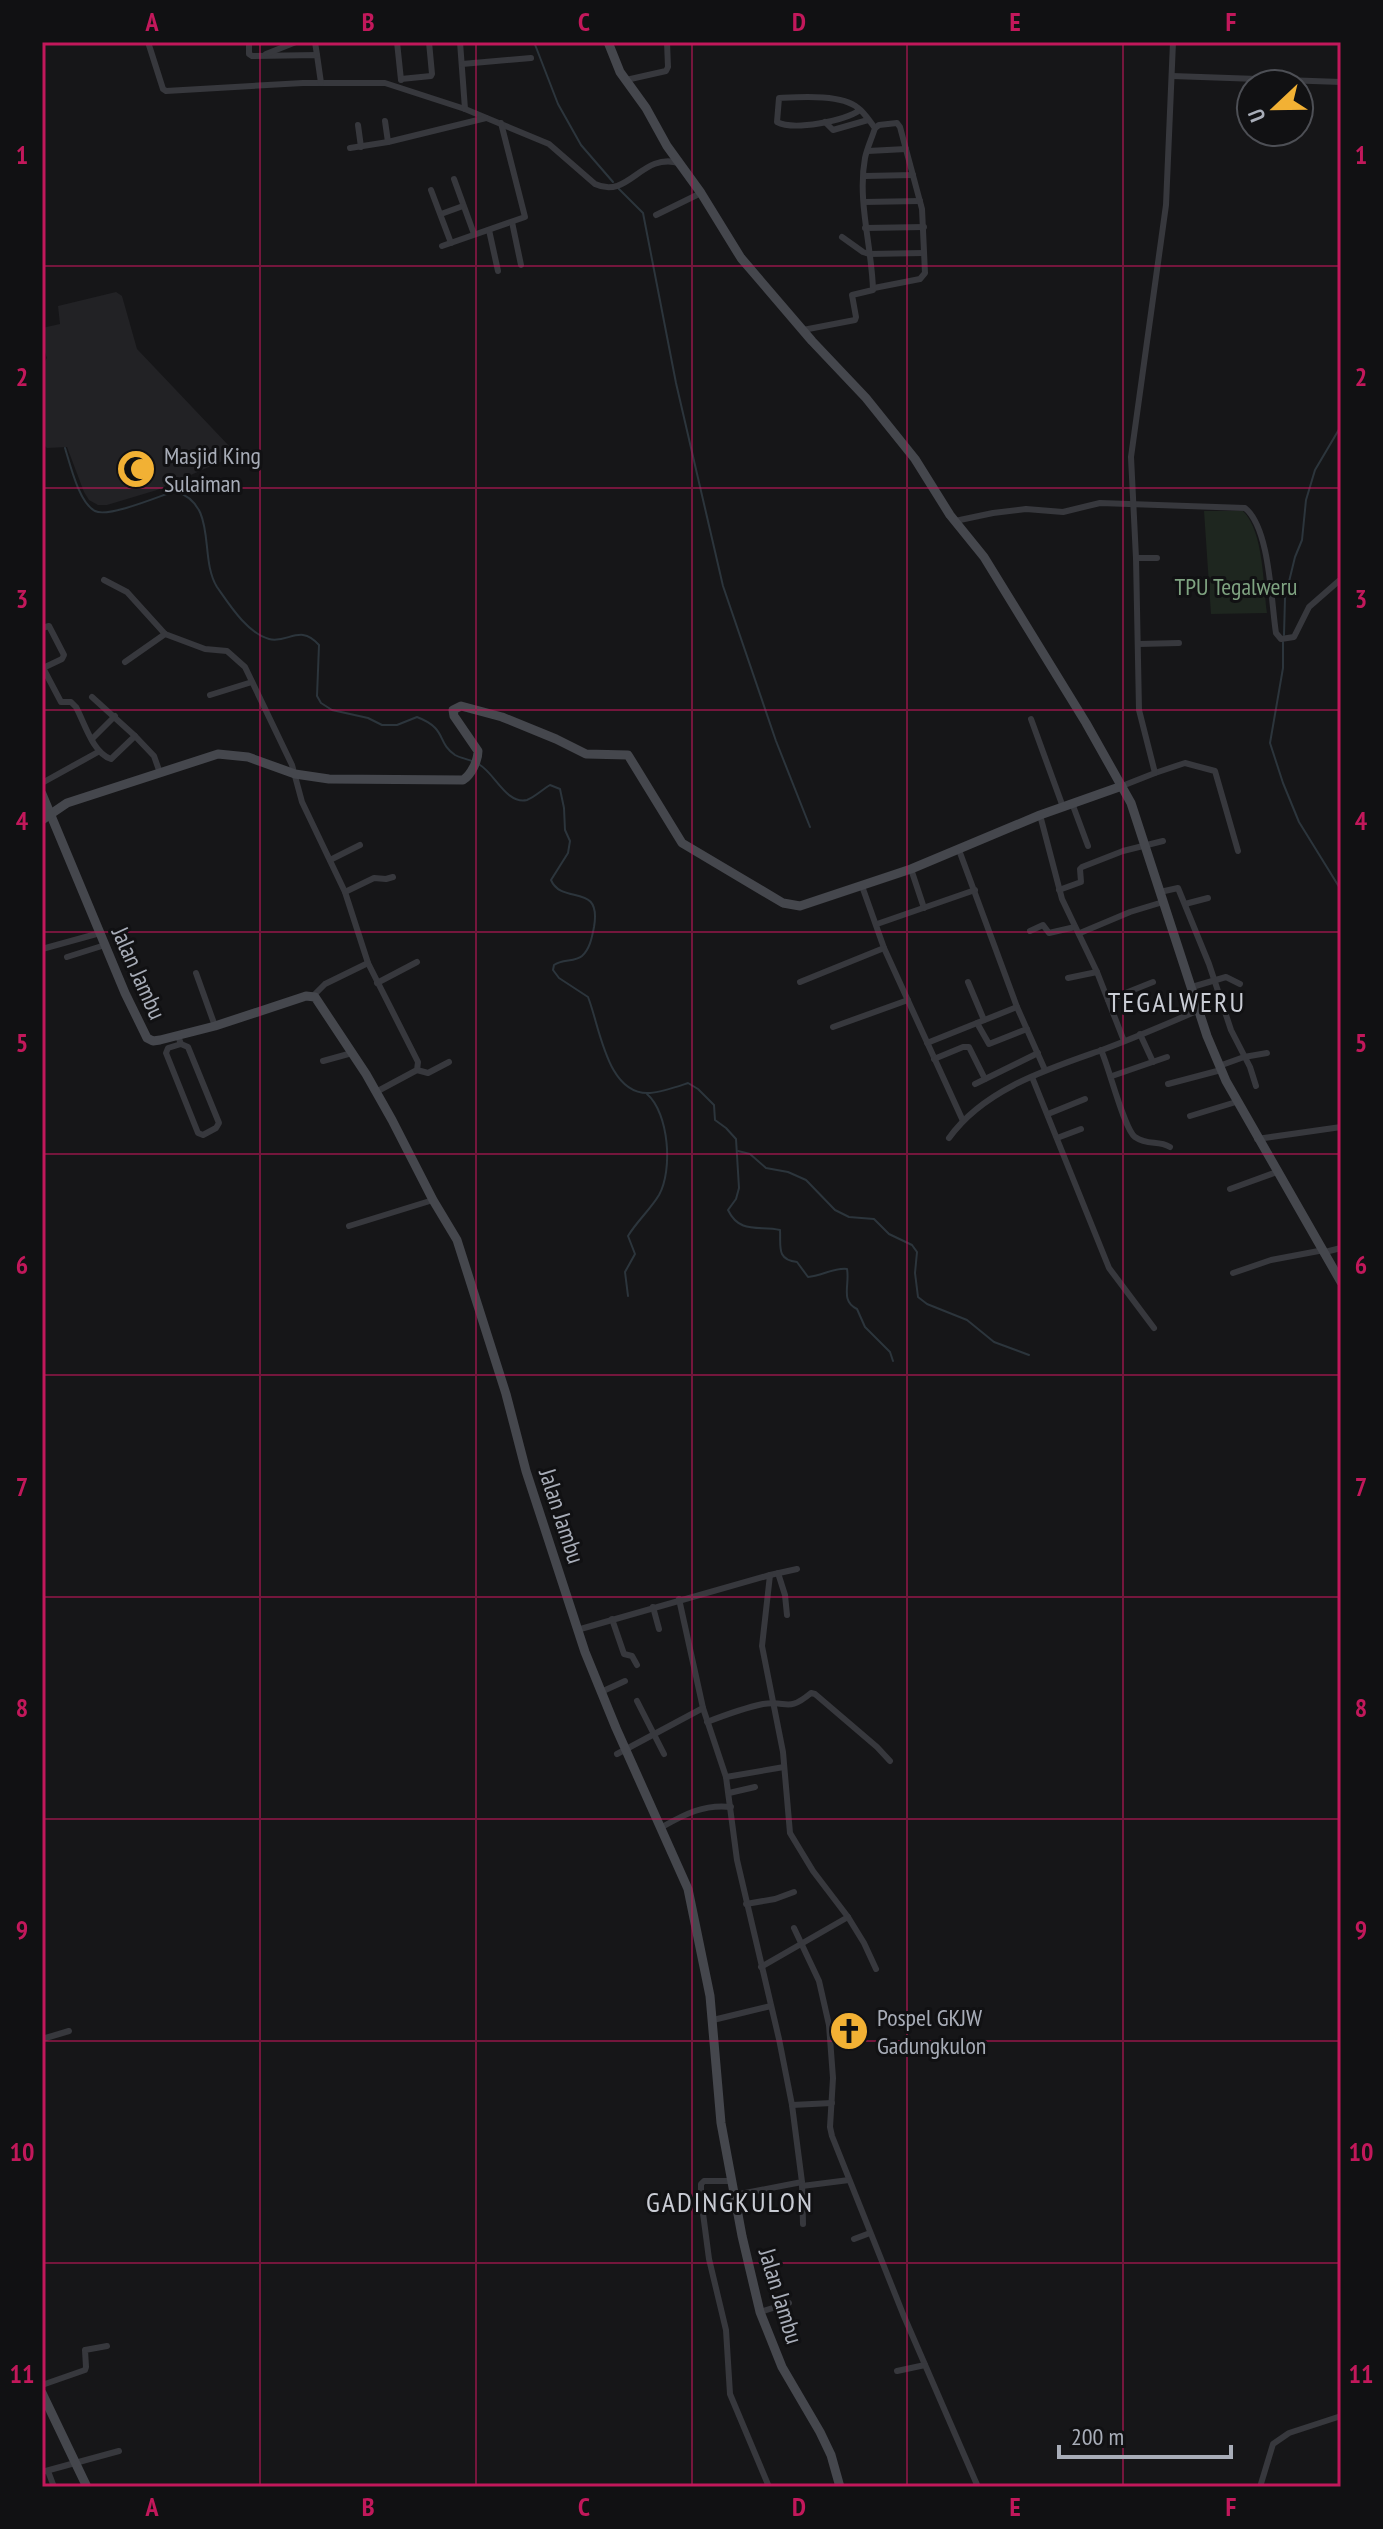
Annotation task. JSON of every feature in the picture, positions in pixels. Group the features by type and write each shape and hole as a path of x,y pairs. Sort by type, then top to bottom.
{"street":[{"path":"148,42 166,91 378,82 465,109 549,144 562,152 595,184 613,188 654,163 665,160 679,163"},
{"path":"249,42 251,55 317,55"},
{"path":"262,56 296,42"},
{"path":"315,42 321,83"},
{"path":"397,42 402,87"},
{"path":"401,79 431,76 429,42"},
{"path":"460,42 465,109"},
{"path":"605,42 626,80 741,258 893,430 955,521 975,543 1122,786 1220,1068 1236,1102 1341,1282"},
{"path":"626,80 666,71 667,42"},
{"path":"1155,773 1140,722 1131,457 1166,205 1173,42"},
{"path":"462,64 531,58"},
{"path":"1172,76 1341,82"},
{"path":"860,110 795,127 777,122 779,98 842,100 860,110 875,128"},
{"path":"350,148 486,118"},
{"path":"825,121 833,130 868,120"},
{"path":"385,121 388,142"},
{"path":"442,246 524,218 501,123"},
{"path":"802,330 855,320 852,295 922,279 925,273 920,201 897,123 875,128 868,151 865,228 874,288"},
{"path":"358,125 361,147"},
{"path":"868,151 906,149"},
{"path":"865,176 913,175"},
{"path":"454,179 474,234"},
{"path":"431,190 451,243"},
{"path":"656,215 701,193"},
{"path":"864,202 920,201"},
{"path":"441,214 463,206"},
{"path":"512,222 521,265"},
{"path":"865,228 924,227"},
{"path":"489,230 498,271"},
{"path":"842,237 869,254 923,253"},
{"path":"955,521 1026,509 1063,512 1100,503 1243,507 1258,527 1271,587 1276,633 1285,639 1294,637 1309,607 1341,579"},
{"path":"1136,558 1157,558"},
{"path":"104,580 127,592 165,634 205,649 227,651 245,667 295,774 302,802 345,892 368,963 418,1062 417,1070"},
{"path":"42,628 49,626 64,655 62,659 43,667 61,702 71,702 76,707 98,752 111,759 135,736"},
{"path":"125,662 165,634"},
{"path":"1139,644 1179,643"},
{"path":"210,695 252,682"},
{"path":"92,697 154,756 160,773"},
{"path":"46,817 67,803 223,754 248,757 295,774 338,780 458,781 467,777 478,757 477,747 454,716 455,707 468,706 502,717 586,754 628,755 682,843 788,905 800,906 911,869 1040,815 1185,763 1215,771 1238,851"},
{"path":"92,739 115,716"},
{"path":"1031,719 1088,846"},
{"path":"42,783 98,752"},
{"name":"Jalan Jambu","path":"42,794 46,817 145,1036 154,1041 180,1040 313,996 319,1000 376,1092 457,1240 577,1630 621,1752 662,1827 688,1889 713,2020 721,2123 760,2312 782,2367 831,2455 840,2487"},
{"path":"1040,815 1059,890 1097,972 1124,1041"},
{"path":"1059,890 1081,882 1081,868 1163,841"},
{"path":"330,860 360,845"},
{"path":"959,850 1017,1007 1045,1070"},
{"path":"911,869 924,908"},
{"path":"345,892 374,878 393,877"},
{"path":"862,886 884,948 963,1121"},
{"path":"1160,892 1177,887 1231,1030 1256,1086"},
{"path":"877,924 975,890"},
{"path":"1185,904 1208,898"},
{"path":"1030,931 1043,925 1049,933 1078,930 1163,902"},
{"path":"42,949 100,933"},
{"path":"67,957 105,945"},
{"path":"800,982 884,948"},
{"path":"377,983 417,962"},
{"path":"313,996 325,984 368,963"},
{"path":"1068,978 1097,972"},
{"path":"196,973 215,1026"},
{"path":"1192,987 1226,977 1240,984"},
{"path":"968,982 989,1044 1027,1029"},
{"path":"1108,1000 1153,982"},
{"path":"833,1027 908,1000"},
{"path":"927,1043 1017,1007"},
{"path":"949,1138 963,1121 986,1102 1045,1070 1199,1010"},
{"path":"1140,1034 1153,1062"},
{"path":"180,1040 188,1047 219,1123 203,1135 198,1133 166,1053 180,1040"},
{"path":"934,1059 969,1047 985,1079"},
{"path":"1101,1050 1130,1133 1146,1143 1161,1142 1170,1147"},
{"path":"323,1061 352,1053"},
{"path":"975,1084 1038,1053"},
{"path":"1168,1084 1244,1057 1267,1053"},
{"path":"1112,1076 1167,1057"},
{"path":"376,1092 417,1070 428,1073 449,1062"},
{"path":"1032,1077 1109,1268 1154,1328"},
{"path":"1048,1114 1085,1099"},
{"path":"1190,1116 1236,1102"},
{"path":"1257,1139 1341,1127"},
{"path":"1057,1138 1081,1129"},
{"path":"1230,1189 1277,1172"},
{"path":"349,1226 433,1200"},
{"path":"1233,1273 1271,1260 1341,1248"},
{"path":"577,1630 679,1599 797,1569"},
{"path":"778,1573 787,1615"},
{"path":"770,1575 762,1646 784,1767 787,1823 813,1871 864,1943 876,1969"},
{"path":"679,1599 703,1708 726,1777 737,1860 792,2105 802,2184 803,2224"},
{"path":"653,1607 659,1629"},
{"path":"612,1619 624,1654 632,1656 637,1665"},
{"path":"601,1692 625,1681"},
{"path":"707,1722 772,1703 792,1706 811,1693 890,1761"},
{"path":"637,1701 664,1754"},
{"path":"621,1752 703,1708"},
{"path":"726,1777 784,1767"},
{"path":"729,1793 755,1787"},
{"path":"662,1827 702,1807 731,1807"},
{"path":"746,1904 794,1892"},
{"path":"761,1967 848,1917"},
{"path":"794,1928 816,1972 826,2007 832,2050 830,2131 978,2487"},
{"path":"713,2020 771,2006"},
{"path":"42,2039 69,2031"},
{"path":"792,2105 832,2103"},
{"path":"732,2181 708,2180 702,2183 702,2209 709,2259 726,2330 730,2394 769,2487"},
{"path":"735,2195 849,2180"},
{"path":"854,2239 870,2233"},
{"path":"760,2312 789,2303"},
{"path":"42,2385 85,2370 85,2350 107,2346"},
{"path":"897,2371 925,2365"},
{"path":"42,2393 87,2487"},
{"path":"1260,2487 1273,2444 1289,2433 1341,2416"},
{"path":"42,2421 53,2418"},
{"path":"54,2487 45,2472 119,2451"}],"shaded area":[{"path":"116,292 122,296 137,349 230,447 231,453 229,458 157,490 98,505 89,500 84,492 67,447 47,448 42,443 42,365 47,358 42,345 42,328 60,324 58,306"}],"green space":[{"name":"TPU Tegalweru","path":"1204,511 1243,511 1250,520 1259,545 1267,613 1211,614"}],"waterway":[{"path":"534,42 558,104 581,145 613,182"},
{"path":"617,187 643,213 676,383 723,586 776,741 810,827"},
{"path":"1284,635 1285,598 1302,540 1306,500 1315,470 1341,426"},
{"path":"65,448 80,492 95,511 111,512 175,491 189,498 203,519 209,561 217,587 239,617 253,631 269,639 306,635 319,645 317,696 321,703 332,710 368,718 382,725 397,725 417,717 433,726 455,755 474,762"},
{"path":"1283,642 1283,668 1270,743 1299,822 1341,890"},
{"path":"480,765 513,798 530,799 550,785 560,789 565,830 570,841 568,853 551,880 563,892 587,899 595,913 594,927 585,953 576,959 557,963 553,970 559,978 588,997 607,1057 615,1072 635,1091 650,1093 688,1083 714,1105 715,1120 736,1139 739,1188 728,1210 733,1218 751,1228 780,1230 783,1255 797,1262 808,1277 847,1269 849,1302 857,1309 865,1327 890,1352 893,1361"},
{"path":"628,1296 625,1272 635,1254 628,1236 659,1195 666,1171 664,1128 660,1114 647,1094"},
{"path":"738,1151 750,1154 766,1168 788,1172 806,1180 835,1210 849,1217 874,1219 889,1234 912,1245 917,1252 915,1273 918,1297 927,1304 967,1320 994,1342 1029,1355"}],"place":[{"name":"Masjid King Sulaiman","path":"136,469"},
{"name":"Pospel GKJW Gadungkulon","path":"849,2031"}],"district":[{"name":"TEGALWERU","path":"1177,1001"},
{"name":"GADINGKULON","path":"730,2201"}]}
